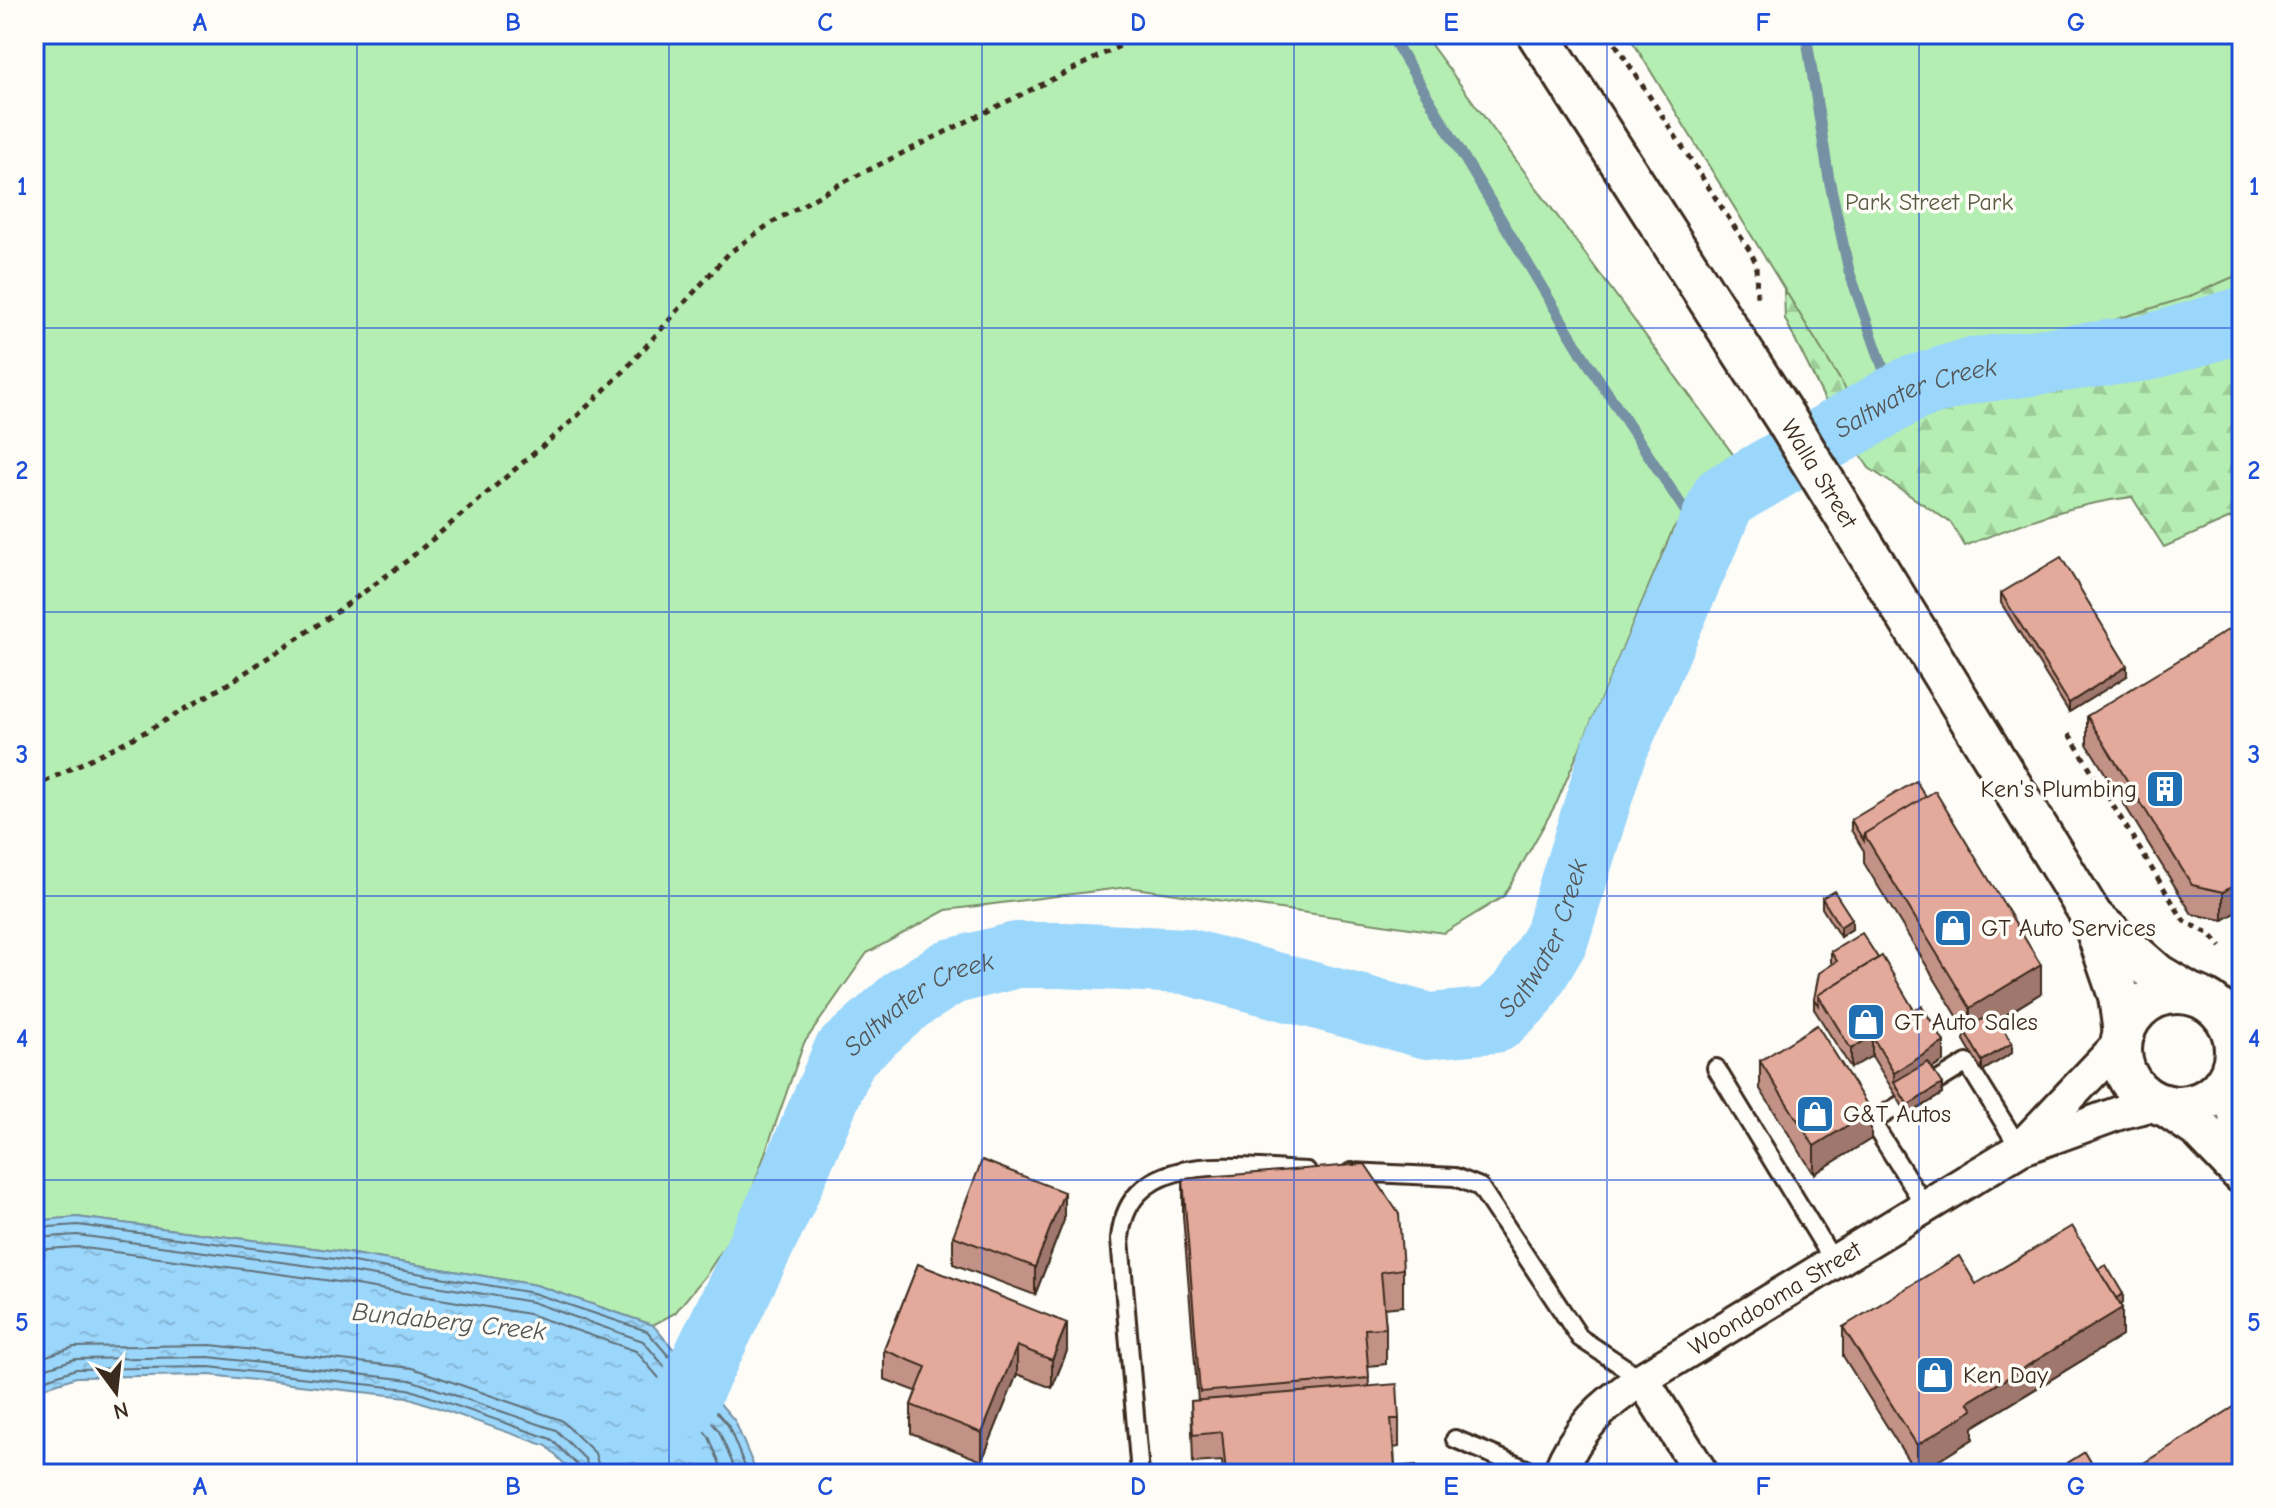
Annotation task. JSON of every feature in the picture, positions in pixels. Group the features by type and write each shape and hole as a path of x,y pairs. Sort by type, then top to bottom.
{"street":[{"name":"Walla Street","path":"1538,34 1785,418 2092,917 2119,996 2123,1037"},
{"name":"Walla Street","path":"2092,917 2158,975 2194,995"},
{"path":"2242,987 2157,997 2131,1018 2123,1037 2121,1057 2133,1085 2200,1129 2242,1173"},
{"path":"2194,995 2224,1015 2236,1043 2235,1107 2242,1127"},
{"name":"Woondooma Street","path":"2020,1149 2123,1037"},
{"path":"2162,1104 2199,1103 2214,1095 2237,1058"},
{"name":"Woondooma Street","path":"1559,1474 1580,1430 1614,1397 1642,1379 2020,1149 2122,1112 2162,1104"},
{"path":"1642,1379 1702,1474"}],"lane":[{"path":"1936,1082 1967,1063 2020,1149"},
{"path":"1716,1068 1834,1262"},
{"path":"1901,1104 1872,1122 1925,1206"},
{"path":"1140,1474 1121,1228 1128,1207 1144,1188 1182,1169 1373,1173 1455,1177 1472,1182 1485,1193 1580,1338 1642,1379"},
{"path":"1455,1439 1538,1474"}],"path":[{"path":"34,787 149,730 231,682 331,616 408,560 572,421 624,371 729,253 771,223 838,185 1144,34"},
{"path":"1609,34 1750,251 1756,263 1756,301 1761,315"},
{"path":"2069,734 2184,921 2210,934 2221,947"}],"green space":[{"path":"34,34 1423,34 1735,457 1673,529 1557,802 1504,896 1444,933 1128,887 946,910 867,953 804,1043 742,1219 706,1275 675,1313 653,1325 536,1285 336,1251 77,1217 34,1221"},
{"name":"Park Street Park","path":"1628,34 2242,34 2242,273 2188,297 1853,401"},
{"path":"2242,34 2242,513 2164,547 2132,497 2088,504 2047,516 1965,546 1951,523 1869,468 1824,398 1785,319 1784,290"}],"water":[{"name":"Bundaberg Creek","path":"77,1217 336,1251 536,1285 653,1325 735,1421 757,1474 574,1474 547,1446 407,1397 210,1375 76,1377 34,1391 34,1221"}],"building":[{"path":"2061,557 2127,666 2069,703 2001,593"},
{"path":"2231,628 2242,646 2242,880 2223,892 2192,885 2087,716"},
{"path":"1916,781 1926,797 1864,834 1864,841 1851,820"},
{"name":"GT Auto Services","path":"1935,791 2041,965 1970,1008 1864,834"},
{"path":"1834,891 1852,919 1840,927 1822,898"},
{"path":"1862,933 1878,958 1818,995 1818,1005 1814,999 1819,973 1837,961 1831,952"},
{"path":"1882,956 1914,1010 1922,1006 1944,1042 1894,1073 1872,1036 1851,1049 1818,995"},
{"path":"1993,1013 2012,1043 1982,1061 1964,1030"},
{"path":"1817,1025 1871,1111 1814,1146 1760,1061"},
{"path":"1928,1062 1942,1084 1908,1105 1894,1082"},
{"path":"982,1160 1064,1192 1035,1267 953,1236"},
{"path":"1365,1164 1399,1214 1403,1269 1381,1272 1386,1328 1365,1329 1369,1378 1200,1392 1183,1179"},
{"path":"2072,1226 2122,1308 1968,1402 1973,1410 1917,1445 1843,1327 1959,1256 1976,1284"},
{"path":"918,1264 1067,1323 1052,1360 1017,1346 982,1433 911,1405 926,1367 884,1350"},
{"path":"2106,1265 2123,1294 2116,1298 2098,1269"},
{"path":"1397,1384 1399,1419 1391,1419 1395,1467 1416,1465 1417,1474 1226,1474 1222,1432 1193,1435 1191,1401"},
{"path":"2242,1402 2242,1474 2126,1474"},
{"path":"2085,1452 2098,1474 2050,1474"}],"waterway":[{"path":"1390,34 1582,354 1705,541"},
{"path":"1806,34 1829,179 1849,271 1894,399"},
{"name":"Saltwater Creek","path":"682,1407 783,1199 845,1054 907,999 950,972 1017,955 1063,955 1185,961 1428,1026 1495,1020 1523,994 1556,938 1612,756 1724,497 1911,389 1970,371 2146,348 2242,320"}],"place":[{"name":"Ken's Plumbing","path":"2165,789"},
{"name":"GT Auto Services","path":"1953,928"},
{"name":"GT Auto Sales","path":"1866,1022"},
{"name":"G&T Autos","path":"1815,1114"},
{"name":"Ken Day","path":"1935,1375"}]}
